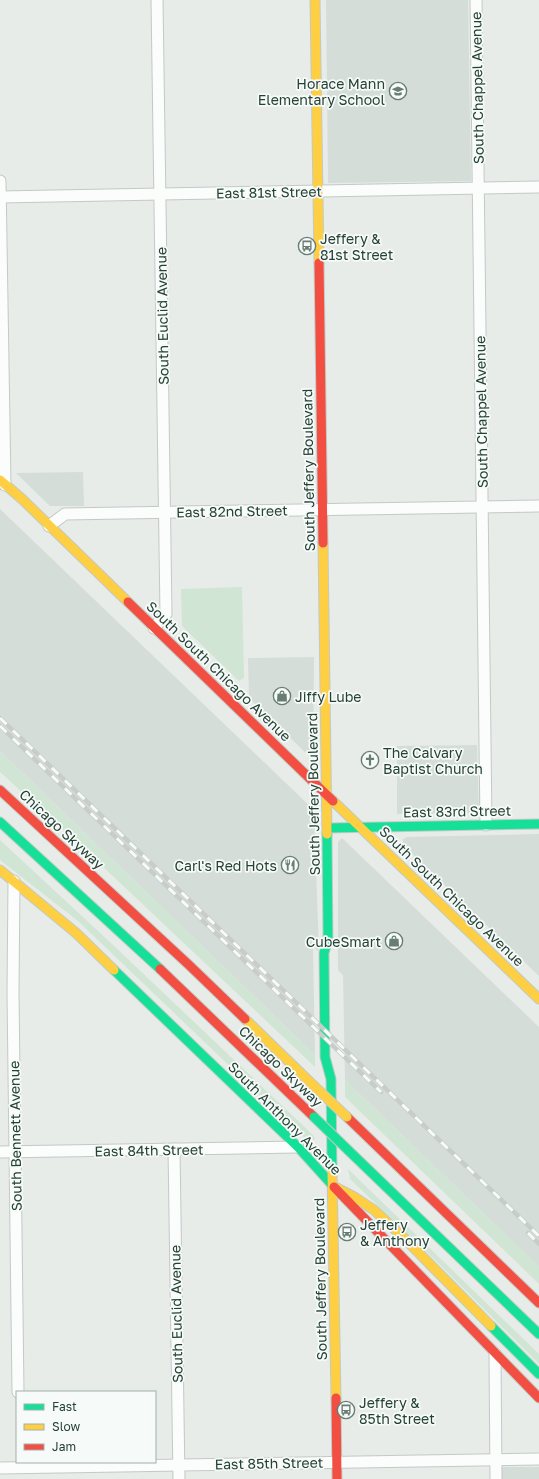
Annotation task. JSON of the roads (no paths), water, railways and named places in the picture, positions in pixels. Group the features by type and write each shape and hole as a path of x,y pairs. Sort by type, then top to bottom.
{"main road":[{"name":"South Jeffery Boulevard","path":"315,0 328,828 328,940 324,953 324,1017 325,1057 331,1079 337,1479"},
{"name":"South South Chicago Avenue","path":"2,482 22,499 539,999"},
{"name":"Chicago Skyway","path":"0,790 189,965 539,1303"},
{"name":"Chicago Skyway","path":"0,822 172,980 539,1334"},
{"name":"East 83rd Street","path":"328,828 539,824"},
{"name":"South Anthony Avenue","path":"0,870 76,933 298,1147 333,1186 539,1398"},
{"name":"South Jeffery Boulevard","path":"328,940 334,953"},
{"name":"South Jeffery Boulevard","path":"331,1079 336,1058"},
{"path":"333,1186 356,1198 374,1210 539,1374"}],"street":[{"name":"South Euclid Avenue","path":"154,628 166,614 157,0"},
{"name":"South Chappel Avenue","path":"476,0 486,825"},
{"path":"0,182 2,482"},
{"name":"East 81st Street","path":"0,197 539,187"},
{"name":"East 82nd Street","path":"49,526 65,514 539,506"},
{"name":"South Bennett Avenue","path":"14,881 13,993 18,1391"},
{"name":"East 84th Street","path":"0,1152 298,1147"},
{"name":"South Euclid Avenue","path":"174,1149 179,1479"},
{"path":"495,1354 496,1479"},
{"name":"East 85th Street","path":"0,1468 19,1470 179,1465 539,1459"}],"railway":[{"path":"0,718 539,1236"},
{"path":"0,726 381,1092"},
{"path":"528,1233 539,1244"}],"place":[{"name":"Horace Mann Elementary School","path":"398,91"},
{"name":"Jeffery & 81st Street","path":"307,246"},
{"name":"Jiffy Lube","path":"282,696"},
{"name":"The Calvary Baptist Church","path":"370,760"},
{"name":"Carl's Red Hots","path":"290,865"},
{"name":"CubeSmart","path":"394,941"},
{"name":"Jeffery & Anthony","path":"347,1232"},
{"name":"Jeffery & 85th Street","path":"346,1410"}]}
